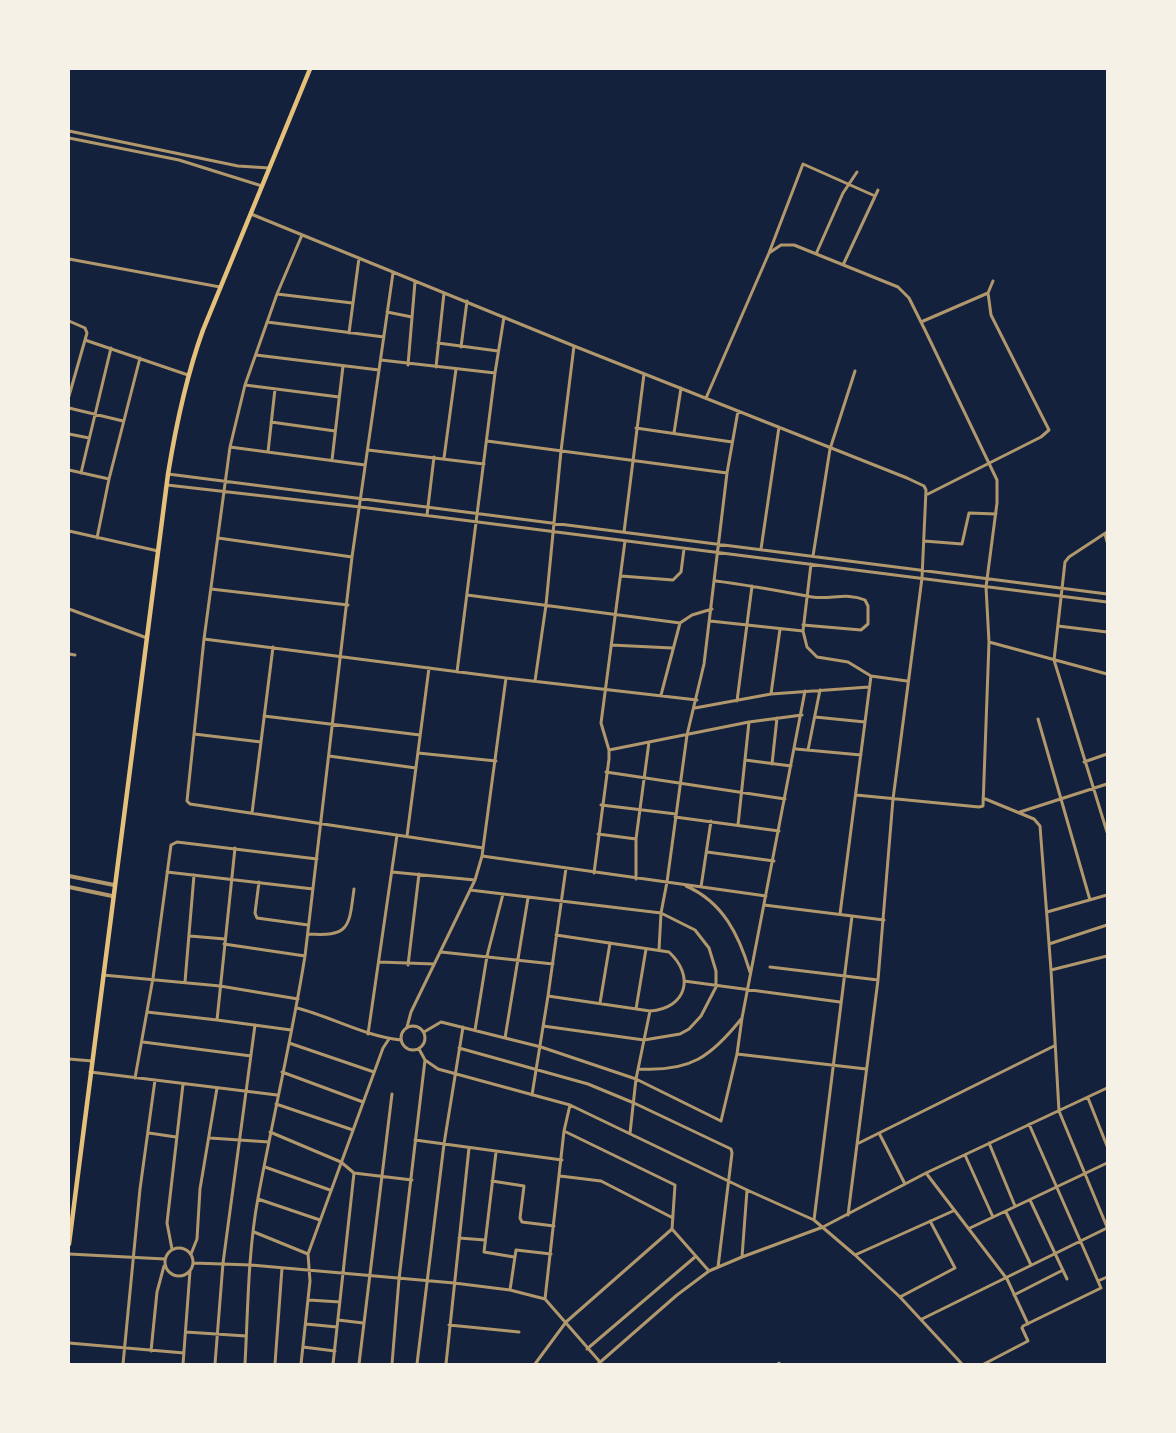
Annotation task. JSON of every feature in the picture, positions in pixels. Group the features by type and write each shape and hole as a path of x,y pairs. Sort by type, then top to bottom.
{"main road":[{"path":"69,1244 71,1209 168,474 188,375 221,287 310,69"}],"street":[{"path":"69,131 238,166 270,168"},
{"path":"69,138 179,160 262,186"},
{"path":"706,398 769,253 803,164 875,196"},
{"path":"816,254 848,184 857,172"},
{"path":"843,265 878,190"},
{"path":"251,214 415,282 467,301 504,318 924,486 928,494 922,578 892,799 878,980 848,1215"},
{"path":"302,235 277,294 245,385 230,447 204,639 186,798 188,803 483,848"},
{"path":"769,253 775,248 787,244 898,287 908,298 921,322 997,480 996,514 986,587 989,642 983,798 981,807 856,795"},
{"path":"69,258 221,287"},
{"path":"349,333 359,258"},
{"path":"245,1364 251,1265 258,1199 277,1095 297,1008 305,956 328,756 342,656 352,557 393,273"},
{"path":"928,494 1041,438 1050,430 991,315 988,294 993,281"},
{"path":"408,364 415,282"},
{"path":"436,367 444,293"},
{"path":"277,294 352,304"},
{"path":"921,322 988,294"},
{"path":"461,347 467,301"},
{"path":"387,312 412,317"},
{"path":"457,672 478,522 495,373 504,318"},
{"path":"69,321 85,328 85,340 69,396"},
{"path":"267,322 384,337"},
{"path":"85,340 188,375"},
{"path":"438,343 498,351"},
{"path":"535,681 546,605 552,532 574,346"},
{"path":"81,473 111,348"},
{"path":"256,355 379,370"},
{"path":"97,538 109,479 140,358"},
{"path":"381,360 495,373"},
{"path":"332,460 342,366"},
{"path":"444,458 456,369"},
{"path":"813,556 830,449 855,371"},
{"path":"624,532 631,460 644,374"},
{"path":"245,385 339,397"},
{"path":"674,433 681,388"},
{"path":"268,452 275,390"},
{"path":"69,408 123,421"},
{"path":"659,950 661,913 680,782 687,735 697,700 704,664 716,581 727,473 738,411"},
{"path":"271,422 336,431"},
{"path":"761,549 779,427"},
{"path":"636,428 732,442"},
{"path":"69,434 89,438"},
{"path":"487,441 727,473"},
{"path":"230,447 365,465"},
{"path":"368,450 484,464"},
{"path":"427,515 434,457"},
{"path":"69,470 109,479"},
{"path":"168,474 362,497 1107,594"},
{"path":"167,485 360,506 718,554 1107,602"},
{"path":"404,512 405,503"},
{"path":"924,541 962,544 969,513 996,514"},
{"path":"69,531 158,551"},
{"path":"1107,542 1106,533 1067,559 1054,660 1107,832"},
{"path":"218,538 352,557"},
{"path":"594,872 609,750 601,723 625,541"},
{"path":"621,576 673,580 681,572 684,549"},
{"path":"811,564 803,625 807,647 817,657 848,662 871,676 907,681"},
{"path":"716,581 807,595 860,598 865,600 869,616 868,624 861,630 803,625"},
{"path":"737,701 752,586"},
{"path":"211,588 348,605"},
{"path":"467,595 615,616 680,623"},
{"path":"661,695 680,623 692,615 712,608"},
{"path":"69,609 147,638"},
{"path":"710,621 803,631"},
{"path":"1058,626 1107,632"},
{"path":"771,694 780,629"},
{"path":"204,639 457,672 697,700"},
{"path":"989,642 1107,674"},
{"path":"611,645 672,648"},
{"path":"252,813 273,647"},
{"path":"69,654 75,656"},
{"path":"407,836 429,668"},
{"path":"840,914 871,676"},
{"path":"419,1049 408,1049 401,1040 402,1033 407,1027 411,1012 475,880 482,856 506,678"},
{"path":"695,708 771,694 869,687"},
{"path":"808,750 820,690"},
{"path":"424,1032 439,1022 540,1047 636,1079 722,1121 737,1054 746,990 796,749 805,691"},
{"path":"609,750 749,722 802,715"},
{"path":"264,716 420,735"},
{"path":"815,717 865,722"},
{"path":"772,764 777,718"},
{"path":"1038,719 1090,900"},
{"path":"738,825 749,722"},
{"path":"194,734 261,742"},
{"path":"636,879 636,839 649,742"},
{"path":"796,749 861,756"},
{"path":"418,753 496,760"},
{"path":"1084,762 1107,754"},
{"path":"328,756 416,768"},
{"path":"745,760 792,766"},
{"path":"606,772 785,799"},
{"path":"1019,813 1107,784"},
{"path":"922,1319 1055,1255 1107,1227 1059,1111 1040,826 1034,819 983,798"},
{"path":"601,805 779,831"},
{"path":"701,887 711,821"},
{"path":"598,834 636,839"},
{"path":"368,1034 397,835"},
{"path":"135,1078 148,1012 171,845 175,843 235,848 317,859"},
{"path":"217,1020 230,879 235,848"},
{"path":"706,852 774,861"},
{"path":"482,856 766,896"},
{"path":"532,1095 544,1026 566,868"},
{"path":"168,872 313,889"},
{"path":"392,872 475,880"},
{"path":"408,964 419,874"},
{"path":"185,982 194,875"},
{"path":"69,876 114,885"},
{"path":"259,882 254,913 257,918 308,925"},
{"path":"683,885 701,893 732,925 740,941 750,972"},
{"path":"69,887 112,896"},
{"path":"308,934 333,934 346,928 350,918 354,888"},
{"path":"470,890 661,913 685,923 703,939 714,961 716,986 709,1004 689,1029 668,1037 644,1040 544,1026"},
{"path":"476,1030 488,956 503,894"},
{"path":"1047,912 1107,895"},
{"path":"505,1038 528,898"},
{"path":"764,905 884,920"},
{"path":"814,1220 852,916"},
{"path":"1049,944 1107,925"},
{"path":"548,996 650,1011 661,1010 673,1006 681,995 684,982 684,970 669,952 556,935"},
{"path":"190,936 225,939"},
{"path":"600,1003 610,943"},
{"path":"224,944 305,956"},
{"path":"636,1009 646,949"},
{"path":"441,952 553,964"},
{"path":"1051,970 1107,956"},
{"path":"379,962 434,964"},
{"path":"770,967 878,980"},
{"path":"102,975 153,978 220,986 298,999"},
{"path":"684,982 840,1002"},
{"path":"297,1008 320,1014 368,1034 401,1040"},
{"path":"630,1133 636,1079 650,1011"},
{"path":"148,1012 291,1030"},
{"path":"639,1069 658,1070 682,1066 711,1052 742,1018"},
{"path":"215,1364 223,1263 255,1026"},
{"path":"407,1027 414,1026 424,1032"},
{"path":"417,1364 444,1144 464,1027"},
{"path":"419,1049 424,1043 424,1032"},
{"path":"301,1364 310,1277 308,1254 374,1072 385,1043 389,1039"},
{"path":"142,1042 251,1056"},
{"path":"289,1043 374,1072"},
{"path":"858,1143 1054,1046"},
{"path":"459,1048 588,1084 634,1103 731,1149 718,1268"},
{"path":"419,1049 426,1060 438,1069 570,1105 814,1220 900,1297 962,1364"},
{"path":"737,1054 866,1069"},
{"path":"69,1059 92,1061"},
{"path":"392,1364 399,1279 426,1060"},
{"path":"90,1072 277,1095"},
{"path":"282,1072 363,1102"},
{"path":"122,1364 140,1189 155,1080"},
{"path":"172,1249 167,1223 183,1084"},
{"path":"191,1254 197,1239 200,1189 217,1088"},
{"path":"193,1263 223,1263 369,1275 510,1290 545,1299 599,1363 677,1295 709,1271 823,1227 926,1173 1107,1088"},
{"path":"359,1364 392,1094"},
{"path":"1088,1098 1107,1146"},
{"path":"276,1104 353,1130"},
{"path":"545,1299 564,1131 570,1105"},
{"path":"984,1364 1028,1341 1022,1328 1028,1324 1101,1288 1029,1124"},
{"path":"1102,1132 1107,1130"},
{"path":"535,1364 566,1322 672,1229 675,1185 564,1131"},
{"path":"270,1132 341,1162 354,1173 412,1180"},
{"path":"149,1133 176,1137"},
{"path":"879,1133 905,1184"},
{"path":"210,1138 269,1142"},
{"path":"415,1140 562,1160"},
{"path":"989,1143 1015,1206"},
{"path":"446,1364 469,1148"},
{"path":"496,1152 485,1240 485,1254 514,1257"},
{"path":"965,1155 993,1218"},
{"path":"970,1228 1006,1212 1057,1185 1107,1163"},
{"path":"265,1167 330,1190"},
{"path":"333,1364 354,1173"},
{"path":"926,1173 1007,1278 1028,1324"},
{"path":"560,1176 601,1181 673,1218"},
{"path":"492,1181 524,1186 520,1218 522,1222 554,1226"},
{"path":"742,1257 747,1190"},
{"path":"258,1199 320,1220"},
{"path":"1030,1200 1067,1279"},
{"path":"855,1255 953,1210"},
{"path":"1006,1212 1031,1266"},
{"path":"900,1297 954,1268 930,1221"},
{"path":"672,1229 709,1271"},
{"path":"254,1232 308,1254"},
{"path":"459,1238 485,1240"},
{"path":"183,1364 190,1271 193,1263 191,1254 185,1248 172,1249 164,1259 168,1271 179,1276 190,1271"},
{"path":"510,1290 514,1257 517,1250 551,1254"},
{"path":"69,1254 164,1259"},
{"path":"587,1349 695,1256"},
{"path":"151,1352 158,1292 165,1265"},
{"path":"275,1364 282,1268"},
{"path":"1014,1296 1063,1270"},
{"path":"1098,1281 1107,1277"},
{"path":"308,1300 340,1302"},
{"path":"338,1320 363,1323"},
{"path":"306,1324 337,1327"},
{"path":"449,1325 519,1332"},
{"path":"186,1332 246,1336"},
{"path":"69,1343 124,1350 184,1353"},
{"path":"303,1347 335,1351"}]}
